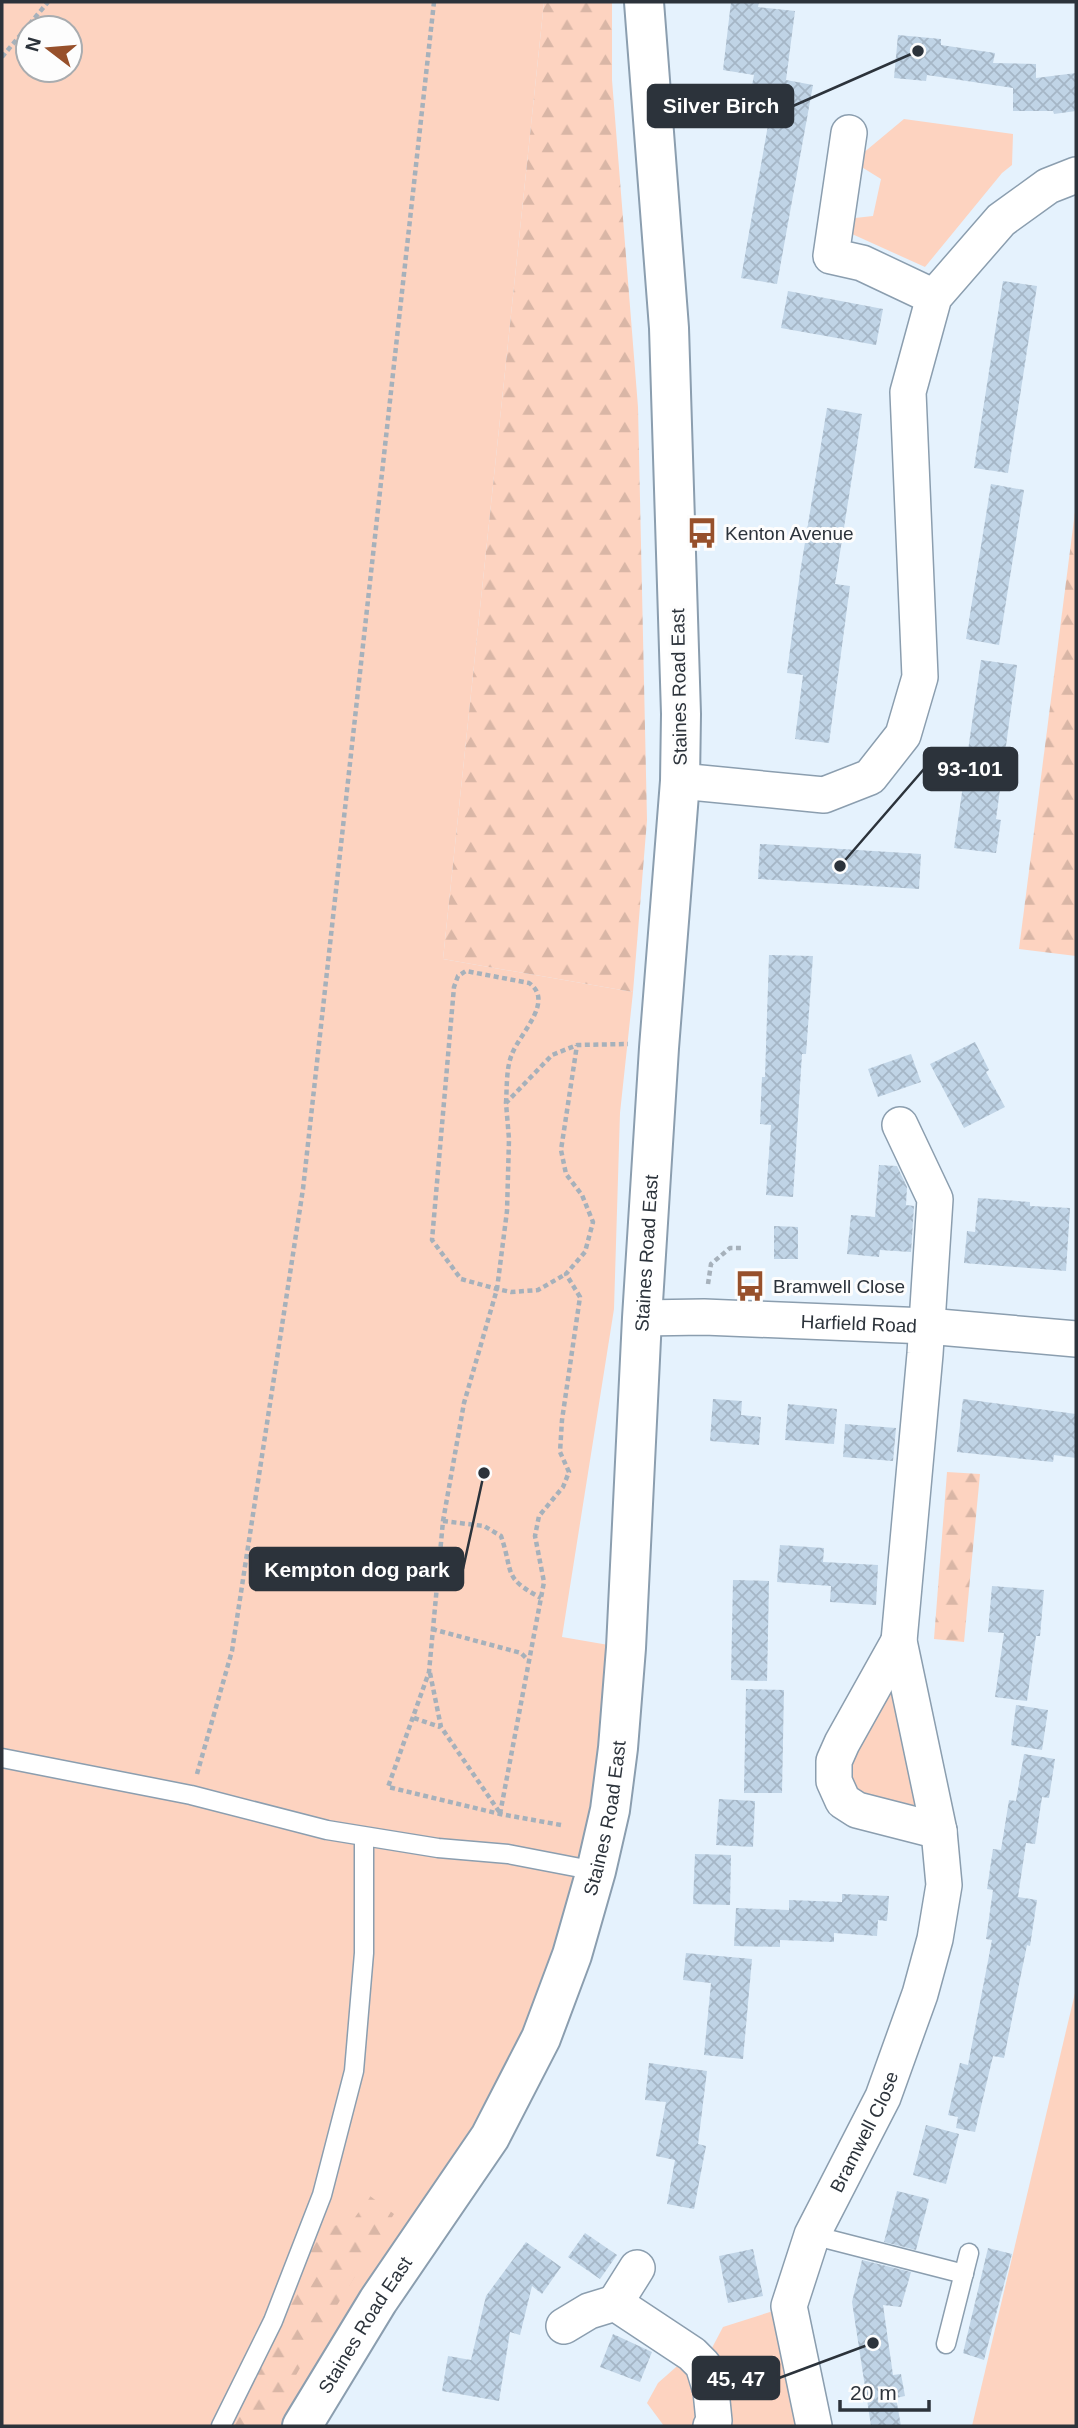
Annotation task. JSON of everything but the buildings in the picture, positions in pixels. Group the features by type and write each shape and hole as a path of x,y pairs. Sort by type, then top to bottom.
{"highway":[{"name":"Staines Road East","path":"302,2426 378,2301 490,2137 541,2038 572,1955 610,1810 626,1648 642,1318 659,1048 680,781 681,714 669,328 644,2"}],"street":[{"path":"849,133 831,256 862,263 934,296"},
{"path":"680,781 824,795 870,777 903,735 920,677 908,392 934,296 1001,220 1048,186 1076,176"},
{"name":"Bramwell Close","path":"814,2426 789,2306 813,2235 883,2097 920,1994 935,1939 944,1885 939,1831 899,1641 927,1326 935,1199 900,1125"},
{"name":"Harfield Road","path":"642,1318 704,1317 927,1326 1076,1339"},
{"name":"Bramwell Close","path":"899,1641 842,1743 834,1761 834,1781 843,1801 858,1810 939,1831"},
{"path":"564,2326 589,2311 615,2303 637,2268"},
{"path":"615,2303 692,2354 703,2365 711,2390 714,2421 711,2426"}],"lane":[{"path":"2,1758 191,1795 327,1830 438,1848 508,1854 596,1871"},
{"path":"221,2426 273,2321 323,2195 354,2071 364,1953 364,1836"},
{"path":"813,2235 964,2274"},
{"path":"946,2344 969,2253"}],"path":[{"path":"2,57 48,2"},
{"path":"191,1795 232,1651 303,1189 434,2"},
{"path":"561,1825 500,1814 388,1787 429,1672 443,1521 464,1404 497,1289 507,1211 509,1139 506,1103 511,1056 540,998 537,989 528,984 466,971 458,976 454,987 432,1240 461,1279 497,1289 511,1292 538,1290 566,1274 585,1252 593,1223 582,1195 566,1174 561,1150 577,1045"},
{"path":"506,1103 552,1055 577,1045 624,1043 659,1048"},
{"path":"704,1317 711,1264 730,1248 743,1248"},
{"path":"500,1814 544,1582 535,1536 539,1516 563,1487 569,1472 560,1452 562,1420 580,1297 566,1274"},
{"path":"443,1521 484,1526 501,1536 508,1556 510,1575 519,1586 541,1598"},
{"path":"432,1629 521,1653 529,1661"},
{"path":"429,1672 441,1727 500,1814"},
{"path":"414,1718 441,1727"}],"green space":[{"path":"2,2 544,2 443,959 633,992 620,1113 614,1309 562,1637 626,1648 572,1955 302,2426 2,2426"},
{"path":"544,2 612,2 612,80 638,407 647,820 633,992 443,959"},
{"path":"904,119 1013,134 1012,165 1002,173 925,267 852,234 855,218 873,216 881,179 860,166 862,154"},
{"path":"1076,504 1076,956 1019,949"},
{"path":"947,1472 980,1474 964,1642 934,1639"},
{"path":"899,1641 939,1831 857,1810 842,1743"},
{"path":"1076,1989 1076,2426 972,2426"},
{"path":"370,2196 394,2214 316,2339 268,2426 234,2426 305,2255 320,2228 351,2223"},
{"path":"789,2306 814,2426 711,2426 703,2365 723,2327"},
{"path":"684,2360 693,2375 697,2420 692,2426 664,2426 647,2403 658,2383"}],"place":[{"name":"Silver Birch","path":"918,51"},
{"name":"Kenton Avenue","path":"702,533"},
{"name":"93-101","path":"840,866"},
{"name":"Bramwell Close","path":"750,1286"},
{"name":"Kempton dog park","path":"484,1473"},
{"name":"45, 47","path":"873,2343"}]}
